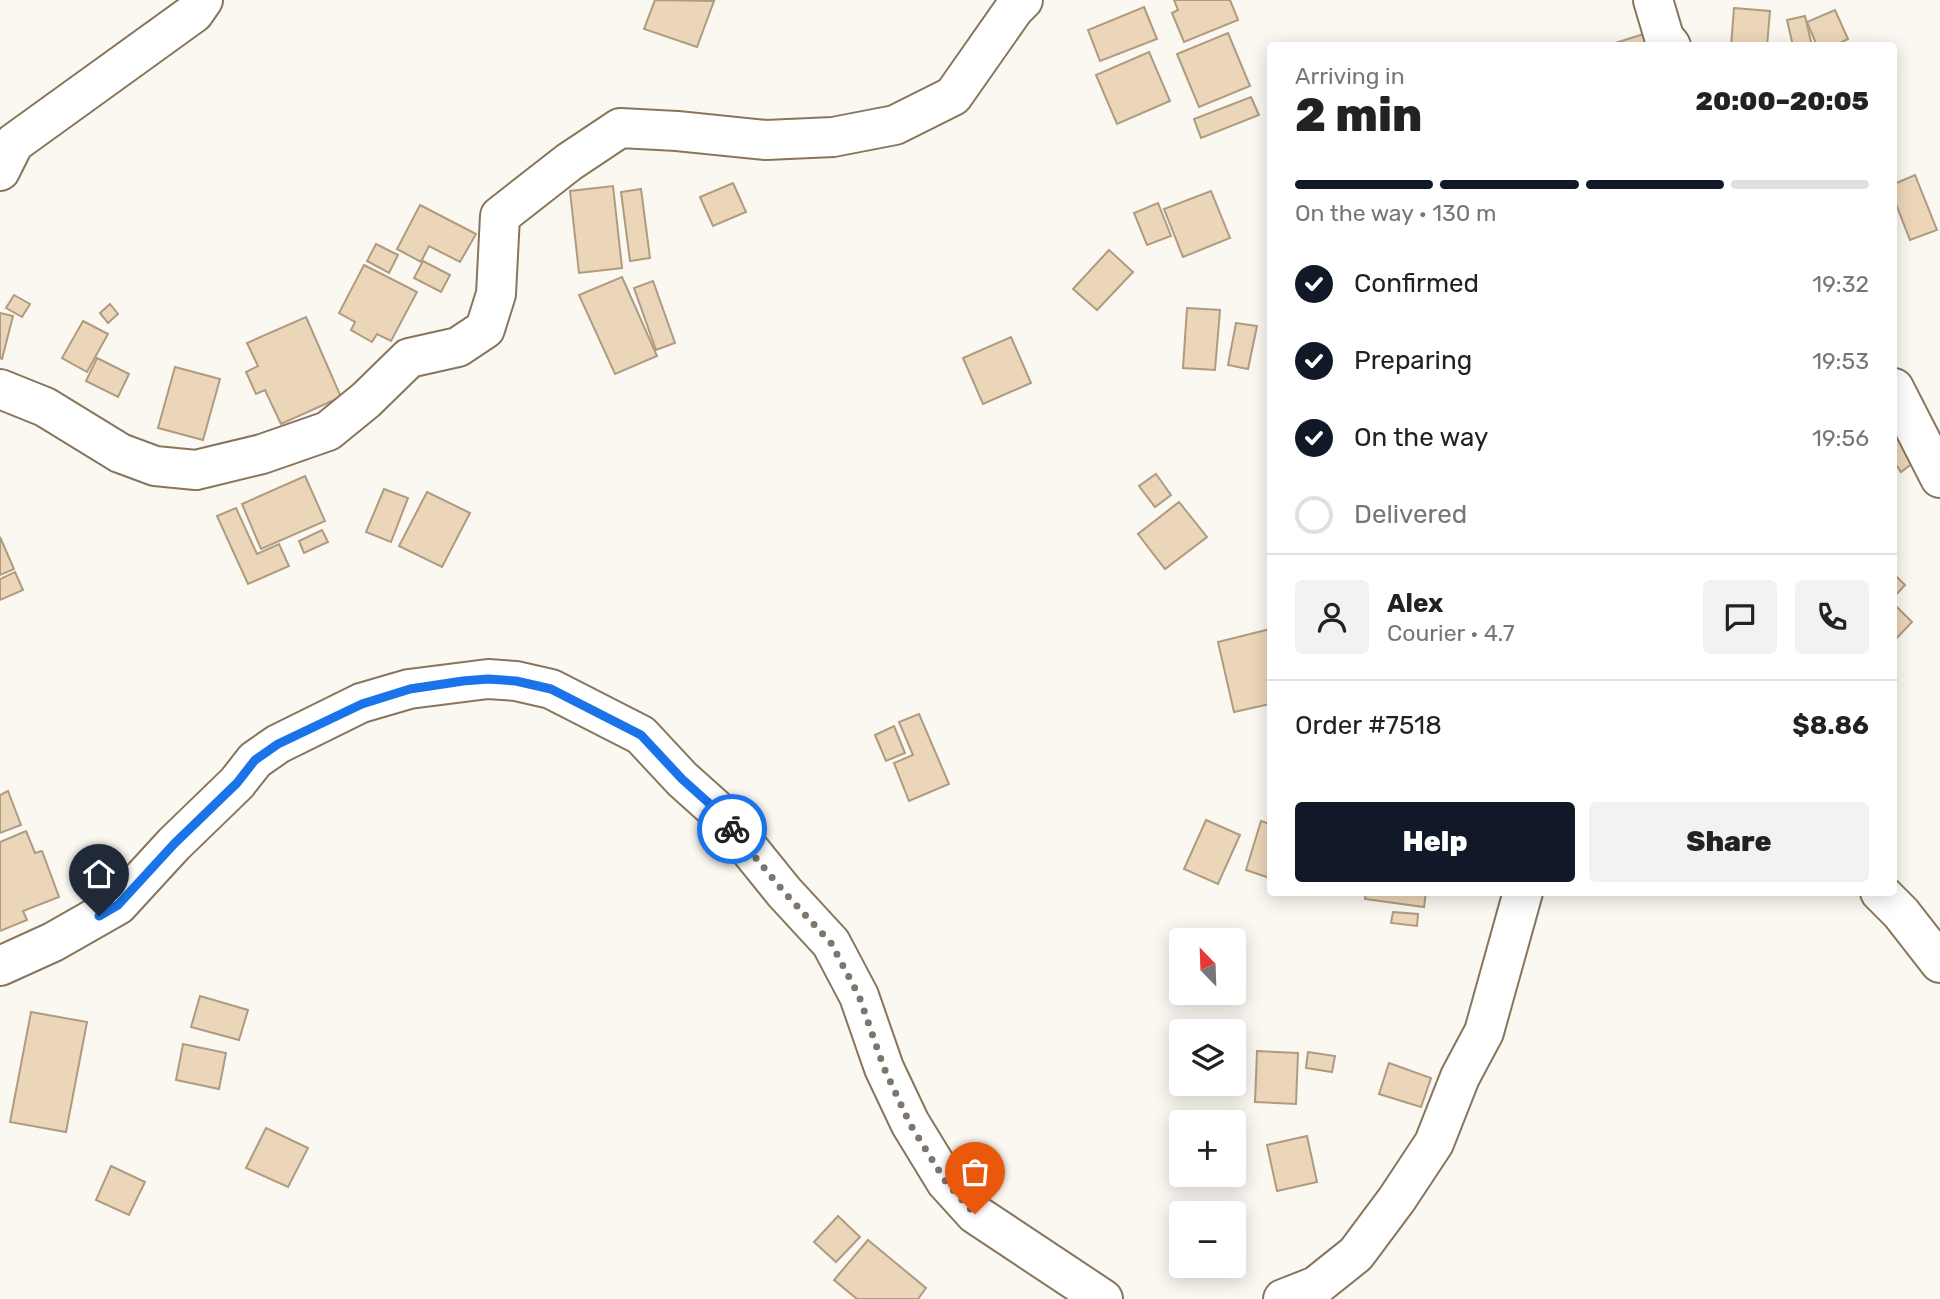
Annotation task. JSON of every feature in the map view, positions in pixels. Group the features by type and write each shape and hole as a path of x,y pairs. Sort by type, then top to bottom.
{"street":[{"path":"0,171 14,143 194,13 204,0"},
{"path":"0,389 45,407 120,453 155,466 196,470 262,454 328,431 366,400 409,358 458,347 485,329 496,294 500,216 569,162 620,128 766,140 833,137 895,125 953,96 1023,0"},
{"path":"1653,0 1668,42"},
{"path":"1897,394 1940,478"},
{"path":"0,966 53,942 118,905 174,844 237,783 255,760 278,744 362,704 410,689 488,679 516,681 551,689 641,735 682,779 721,814 784,892 831,943 859,996 884,1068 910,1124 946,1182 975,1214 1103,1299"},
{"path":"1283,1299 1316,1286 1356,1254 1434,1143 1460,1077 1484,1032 1523,896"},
{"path":"1884,896 1940,963"}],"building":[{"path":"655,0 714,1 697,47 644,29"},
{"path":"1174,0 1230,0 1238,20 1184,42 1172,13 1178,10"},
{"path":"1144,7 1157,39 1100,61 1088,30"},
{"path":"1734,8 1770,11 1767,42 1731,42"},
{"path":"1835,10 1848,39 1842,42 1815,42 1807,22"},
{"path":"1805,16 1811,42 1792,42 1787,20"},
{"path":"1656,30 1660,42 1618,42"},
{"path":"1228,33 1250,86 1199,107 1177,54"},
{"path":"1149,52 1170,101 1117,124 1096,75"},
{"path":"1251,97 1259,115 1201,138 1194,119"},
{"path":"1915,175 1937,230 1910,240 1897,207 1897,183"},
{"path":"733,183 746,212 713,226 700,197"},
{"path":"613,186 622,268 579,273 570,191"},
{"path":"641,189 650,258 630,261 621,192"},
{"path":"1211,191 1230,238 1183,257 1164,209"},
{"path":"1158,203 1171,236 1147,245 1134,213"},
{"path":"420,205 476,234 460,262 429,246 421,262 397,249"},
{"path":"376,244 398,255 389,273 367,261"},
{"path":"1109,250 1133,272 1097,310 1073,289"},
{"path":"423,261 450,275 441,292 414,278"},
{"path":"364,265 417,292 391,341 377,334 372,342 351,330 355,322 339,313"},
{"path":"622,277 657,356 615,374 579,295"},
{"path":"653,281 675,343 656,350 634,288"},
{"path":"14,295 30,304 22,317 6,308"},
{"path":"110,304 118,314 108,323 100,313"},
{"path":"1187,308 1220,310 1215,370 1183,368"},
{"path":"0,313 13,316 2,359 0,358"},
{"path":"306,317 341,397 281,424 265,390 256,394 246,372 258,366 247,343"},
{"path":"83,321 108,334 87,372 62,358"},
{"path":"1236,323 1257,326 1248,369 1228,365"},
{"path":"1011,337 1031,383 983,404 963,358"},
{"path":"97,358 129,374 118,397 86,381"},
{"path":"175,367 220,379 203,440 158,428"},
{"path":"1897,425 1925,454 1901,472 1897,466"},
{"path":"1156,474 1171,495 1155,507 1139,486"},
{"path":"305,476 325,521 261,549 242,504"},
{"path":"384,489 408,498 391,542 366,532"},
{"path":"427,492 470,513 442,567 399,546"},
{"path":"1179,502 1207,537 1165,569 1138,534"},
{"path":"236,508 257,554 279,544 289,566 248,584 217,516"},
{"path":"322,530 328,542 304,553 299,541"},
{"path":"0,537 14,569 0,575"},
{"path":"15,572 23,590 0,600 0,579"},
{"path":"1897,577 1905,585 1897,594"},
{"path":"1897,607 1912,622 1897,638"},
{"path":"1267,630 1267,705 1234,712 1218,642"},
{"path":"919,714 949,784 909,801 894,763 913,755 899,722"},
{"path":"894,726 905,753 886,761 875,735"},
{"path":"8,791 21,825 0,833 0,795"},
{"path":"1206,820 1240,835 1218,884 1184,869"},
{"path":"1261,821 1267,823 1267,877 1246,870"},
{"path":"26,831 35,853 42,851 59,897 23,911 27,920 0,931 0,842"},
{"path":"1365,896 1425,896 1424,907 1365,899"},
{"path":"1393,912 1418,914 1417,926 1391,923"},
{"path":"200,996 248,1010 239,1040 191,1027"},
{"path":"31,1012 87,1022 66,1132 10,1122"},
{"path":"183,1044 226,1053 219,1089 176,1080"},
{"path":"1257,1051 1298,1053 1296,1104 1255,1102"},
{"path":"1308,1052 1335,1056 1332,1072 1306,1068"},
{"path":"1389,1063 1431,1078 1421,1107 1379,1094"},
{"path":"266,1128 308,1148 288,1187 246,1168"},
{"path":"1307,1136 1317,1182 1277,1191 1267,1145"},
{"path":"111,1166 145,1182 129,1215 96,1200"},
{"path":"838,1216 860,1237 836,1262 814,1242"},
{"path":"868,1240 926,1288 918,1299 857,1299 834,1280"}],"way so far":[{"path":"732,829 831,943 859,996 884,1068 910,1124 946,1182 975,1214"}],"route":[{"path":"99,916 118,905 174,844 237,783 255,760 278,744 362,704 410,689 463,681 516,681 551,689 641,735 682,779 721,814 732,829"}]}
